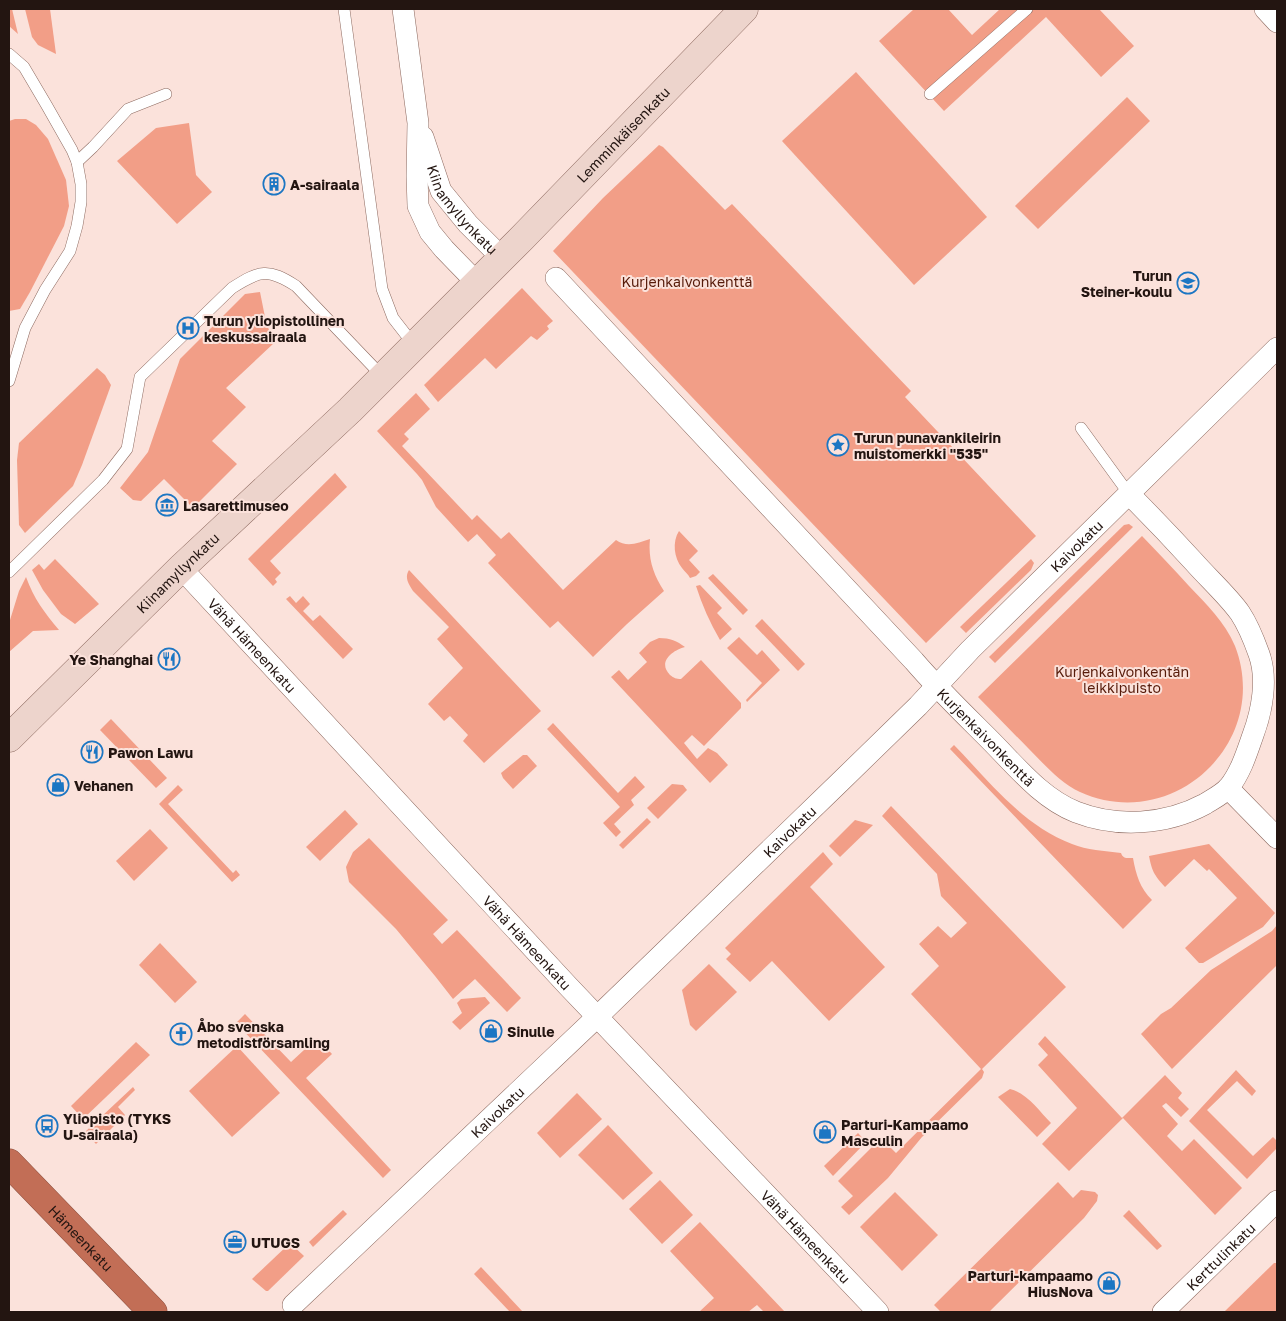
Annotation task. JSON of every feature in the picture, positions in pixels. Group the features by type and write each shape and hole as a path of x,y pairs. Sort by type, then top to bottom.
{"highway":[{"name":"Hämeenkatu","path":"9,1163 153,1312"}],"street":[{"name":"Kiinamyllynkatu","path":"403,9 418,122 418,206 430,232 477,283"},
{"name":"Lemminkäisenkatu","path":"502,258 744,9"},
{"path":"1265,9 1277,22"},
{"name":"Kiinamyllynkatu","path":"9,738 181,568 350,410 502,258 468,224 441,191 418,122"},
{"name":"Kurjenkaivonkenttä","path":"556,278 894,639 936,687 1032,783 1054,800 1077,812 1122,822 1146,822 1185,813 1215,798 1228,788 1237,774 1256,727 1263,690 1263,673 1260,656 1239,612 1129,494"},
{"name":"Kaivokatu","path":"293,1305 597,1017 840,782 936,687 970,650 1277,348"},
{"name":"Vähä Hämeenkatu","path":"181,568 597,1017 878,1312"},
{"path":"1228,788 1277,838"},
{"name":"Kerttulinkatu","path":"1163,1312 1277,1201"}],"lane":[{"path":"344,9 382,290 393,318 415,345"},
{"path":"930,94 1027,9"},
{"path":"9,54 24,67 64,135 77,162 81,184 81,202 70,251 45,290 25,328 9,381"},
{"path":"77,162 128,109 166,94"},
{"path":"9,572 103,480 126,449 140,377 232,288 247,278 259,274 273,274 296,286 383,377"},
{"path":"1081,428 1129,494"}],"green space":[{"path":"9,9 12,9 18,34 9,26"},
{"path":"25,9 50,9 56,54 38,45 32,37"},
{"path":"914,9 948,9 972,35 1000,9 1099,9 1134,46 1101,77 1046,17 944,111 879,41"},
{"path":"856,72 987,217 914,285 782,141"},
{"path":"1127,97 1150,121 1038,229 1015,206"},
{"path":"26,119 36,125 48,139 66,180 69,206 64,226 30,292 20,309 9,311 9,121"},
{"path":"189,123 196,175 212,192 177,224 117,161 156,128"},
{"name":"Kurjenkaivonkenttä","path":"659,145 725,210 732,204 911,391 905,397 1036,536 926,643 553,251 603,198"},
{"path":"522,288 553,321 547,326 549,329 537,340 531,336 496,369 485,358 438,402 424,385"},
{"path":"260,292 266,322 274,343 226,388 246,407 212,441 237,464 193,508 164,479 141,501 133,500 120,488 148,452 180,359 245,294"},
{"path":"97,368 105,375 111,385 73,486 25,533 19,525 17,460 19,443"},
{"path":"416,393 430,409 404,434 409,439 402,446 472,520 477,515 501,539 509,532 563,590 616,540 628,544 650,539 652,566 664,591 593,657 558,621 550,628 488,563 496,555 477,534 468,542 436,507 422,480 377,431"},
{"path":"335,473 347,487 270,561 281,573 275,579 277,582 273,586 248,559"},
{"path":"1129,524 1133,527 995,663 989,657 1124,525"},
{"path":"679,531 698,551 689,560 700,572 690,578 679,564 676,555 675,540"},
{"name":"Kurjenkaivonkentän leikkipuisto","path":"1142,536 1221,621 1235,646 1243,682 1239,715 1227,745 1206,771 1180,790 1149,800 1115,802 1080,792 1065,783 978,697"},
{"path":"55,559 99,604 75,624 61,614 43,590 32,570 39,564 44,570"},
{"path":"1031,559 1034,563 1031,570 966,633 960,627"},
{"path":"409,570 541,711 484,763 463,741 468,735 450,716 444,721 428,704 463,668 437,639 449,627 413,591 407,578"},
{"path":"713,574 748,610 743,615 708,578"},
{"path":"26,577 40,605 59,630 33,631 9,652 10,620 19,591"},
{"path":"700,585 722,608 717,613 732,629 720,640 701,600 696,586"},
{"path":"290,596 296,603 303,596 310,604 303,611 313,621 320,615 353,649 343,659 286,599"},
{"path":"762,619 805,664 798,671 755,626"},
{"path":"739,637 757,655 762,650 780,670 747,702 746,700 762,683 727,648"},
{"path":"659,638 673,640 685,647 668,657 665,666 670,675 681,679 701,660 741,703 741,708 704,746 692,735 684,743 697,759 708,748 717,753 728,765 710,783 611,677 619,670 628,680 647,662 639,653 650,642"},
{"path":"111,719 167,778 156,788 100,730"},
{"path":"553,723 618,793 635,776 645,787 631,800 634,805 614,824 621,832 616,837 603,823 620,807 547,729"},
{"path":"954,745 1008,801 1038,826 1054,836 1078,846 1121,853 1124,857 1133,858 1139,881 1144,891 1152,900 1123,929 950,749"},
{"path":"523,755 527,755 537,766 513,789 501,773"},
{"path":"672,784 683,785 687,790 658,819 647,808"},
{"path":"178,785 183,790 168,804 233,873 236,870 240,875 232,882 159,804"},
{"path":"891,806 1066,987 982,1069 984,1072 982,1078 922,1137 888,1178 849,1215 841,1207 853,1196 838,1181 881,1138 896,1153 981,1069 911,994 939,966 919,944 938,926 951,938 967,923 941,896 937,874 882,816"},
{"path":"345,810 358,824 320,861 306,847"},
{"path":"647,818 651,822 623,849 619,845"},
{"path":"855,820 873,825 840,857 829,846"},
{"path":"150,829 168,848 134,881 116,861"},
{"path":"369,838 448,920 433,934 442,944 457,930 521,998 507,1012 475,979 453,999 396,929 349,882 346,867 353,852"},
{"path":"1209,844 1275,913 1263,927 1203,963 1199,963 1185,948 1237,898 1209,869 1207,871 1194,859 1165,887 1154,873 1149,856"},
{"path":"823,852 833,864 810,887 885,967 829,1021 772,961 750,982 726,959 731,954 725,948"},
{"path":"1277,925 1277,965 1172,1069 1141,1034 1211,970 1272,931"},
{"path":"160,943 197,982 175,1003 139,965"},
{"path":"709,964 737,992 696,1031 690,1025 682,990"},
{"path":"485,997 490,1003 460,1030 452,1022 462,1013 457,1003 461,999"},
{"path":"245,1014 291,1062 317,1038 332,1054 306,1078 391,1170 383,1178 236,1023"},
{"path":"1045,1036 1122,1118 1165,1075 1182,1093 1178,1098 1189,1109 1181,1117 1166,1103 1162,1106 1178,1124 1167,1136 1182,1151 1194,1139 1242,1188 1215,1215 1123,1118 1069,1171 1042,1144 1077,1108 1038,1065 1048,1055 1038,1044"},
{"path":"136,1042 150,1055 83,1119 71,1106"},
{"path":"237,1046 280,1093 232,1137 189,1091"},
{"path":"1236,1070 1256,1091 1252,1096 1237,1081 1207,1110 1253,1156 1273,1137 1277,1141 1277,1148 1247,1179 1189,1121"},
{"path":"133,1087 135,1090 118,1107 125,1115 96,1144 85,1132"},
{"path":"1010,1089 1027,1098 1051,1123 1037,1137 998,1097"},
{"path":"577,1093 602,1119 560,1158 537,1133"},
{"path":"608,1125 653,1173 623,1200 578,1155"},
{"path":"858,1133 866,1142 833,1176 824,1166"},
{"path":"660,1180 693,1215 662,1244 629,1209"},
{"path":"1058,1182 1073,1198 1081,1190 1095,1192 1098,1195 1097,1201 1084,1218 989,1312 941,1312 934,1305"},
{"path":"895,1192 938,1235 902,1271 860,1227"},
{"path":"343,1210 347,1214 313,1247 309,1242"},
{"path":"1129,1210 1162,1246 1157,1250 1123,1216"},
{"path":"700,1222 785,1312 764,1312 757,1305 748,1312 699,1312 714,1298 670,1251"},
{"path":"290,1243 304,1256 266,1291 252,1279"},
{"path":"1274,1263 1277,1263 1277,1312 1224,1312"},
{"path":"481,1267 523,1312 510,1312 474,1274"}],"place":[{"name":"A-sairaala","path":"274,184"},
{"name":"Turun Steiner-koulu","path":"1188,283"},
{"name":"Turun yliopistollinen keskussairaala","path":"188,328"},
{"name":"Turun punavankileirin muistomerkki \"535\"","path":"838,445"},
{"name":"Lasarettimuseo","path":"167,505"},
{"name":"Ye Shanghai","path":"169,659"},
{"name":"Pawon Lawu","path":"92,752"},
{"name":"Vehanen","path":"58,785"},
{"name":"Sinulle","path":"491,1031"},
{"name":"Åbo svenska metodistförsamling","path":"181,1034"},
{"name":"Yliopisto (TYKS U-sairaala)","path":"47,1126"},
{"name":"Parturi-Kampaamo Masculin","path":"825,1132"},
{"name":"UTUGS","path":"235,1242"},
{"name":"Parturi-kampaamo HiusNova","path":"1109,1283"}]}
